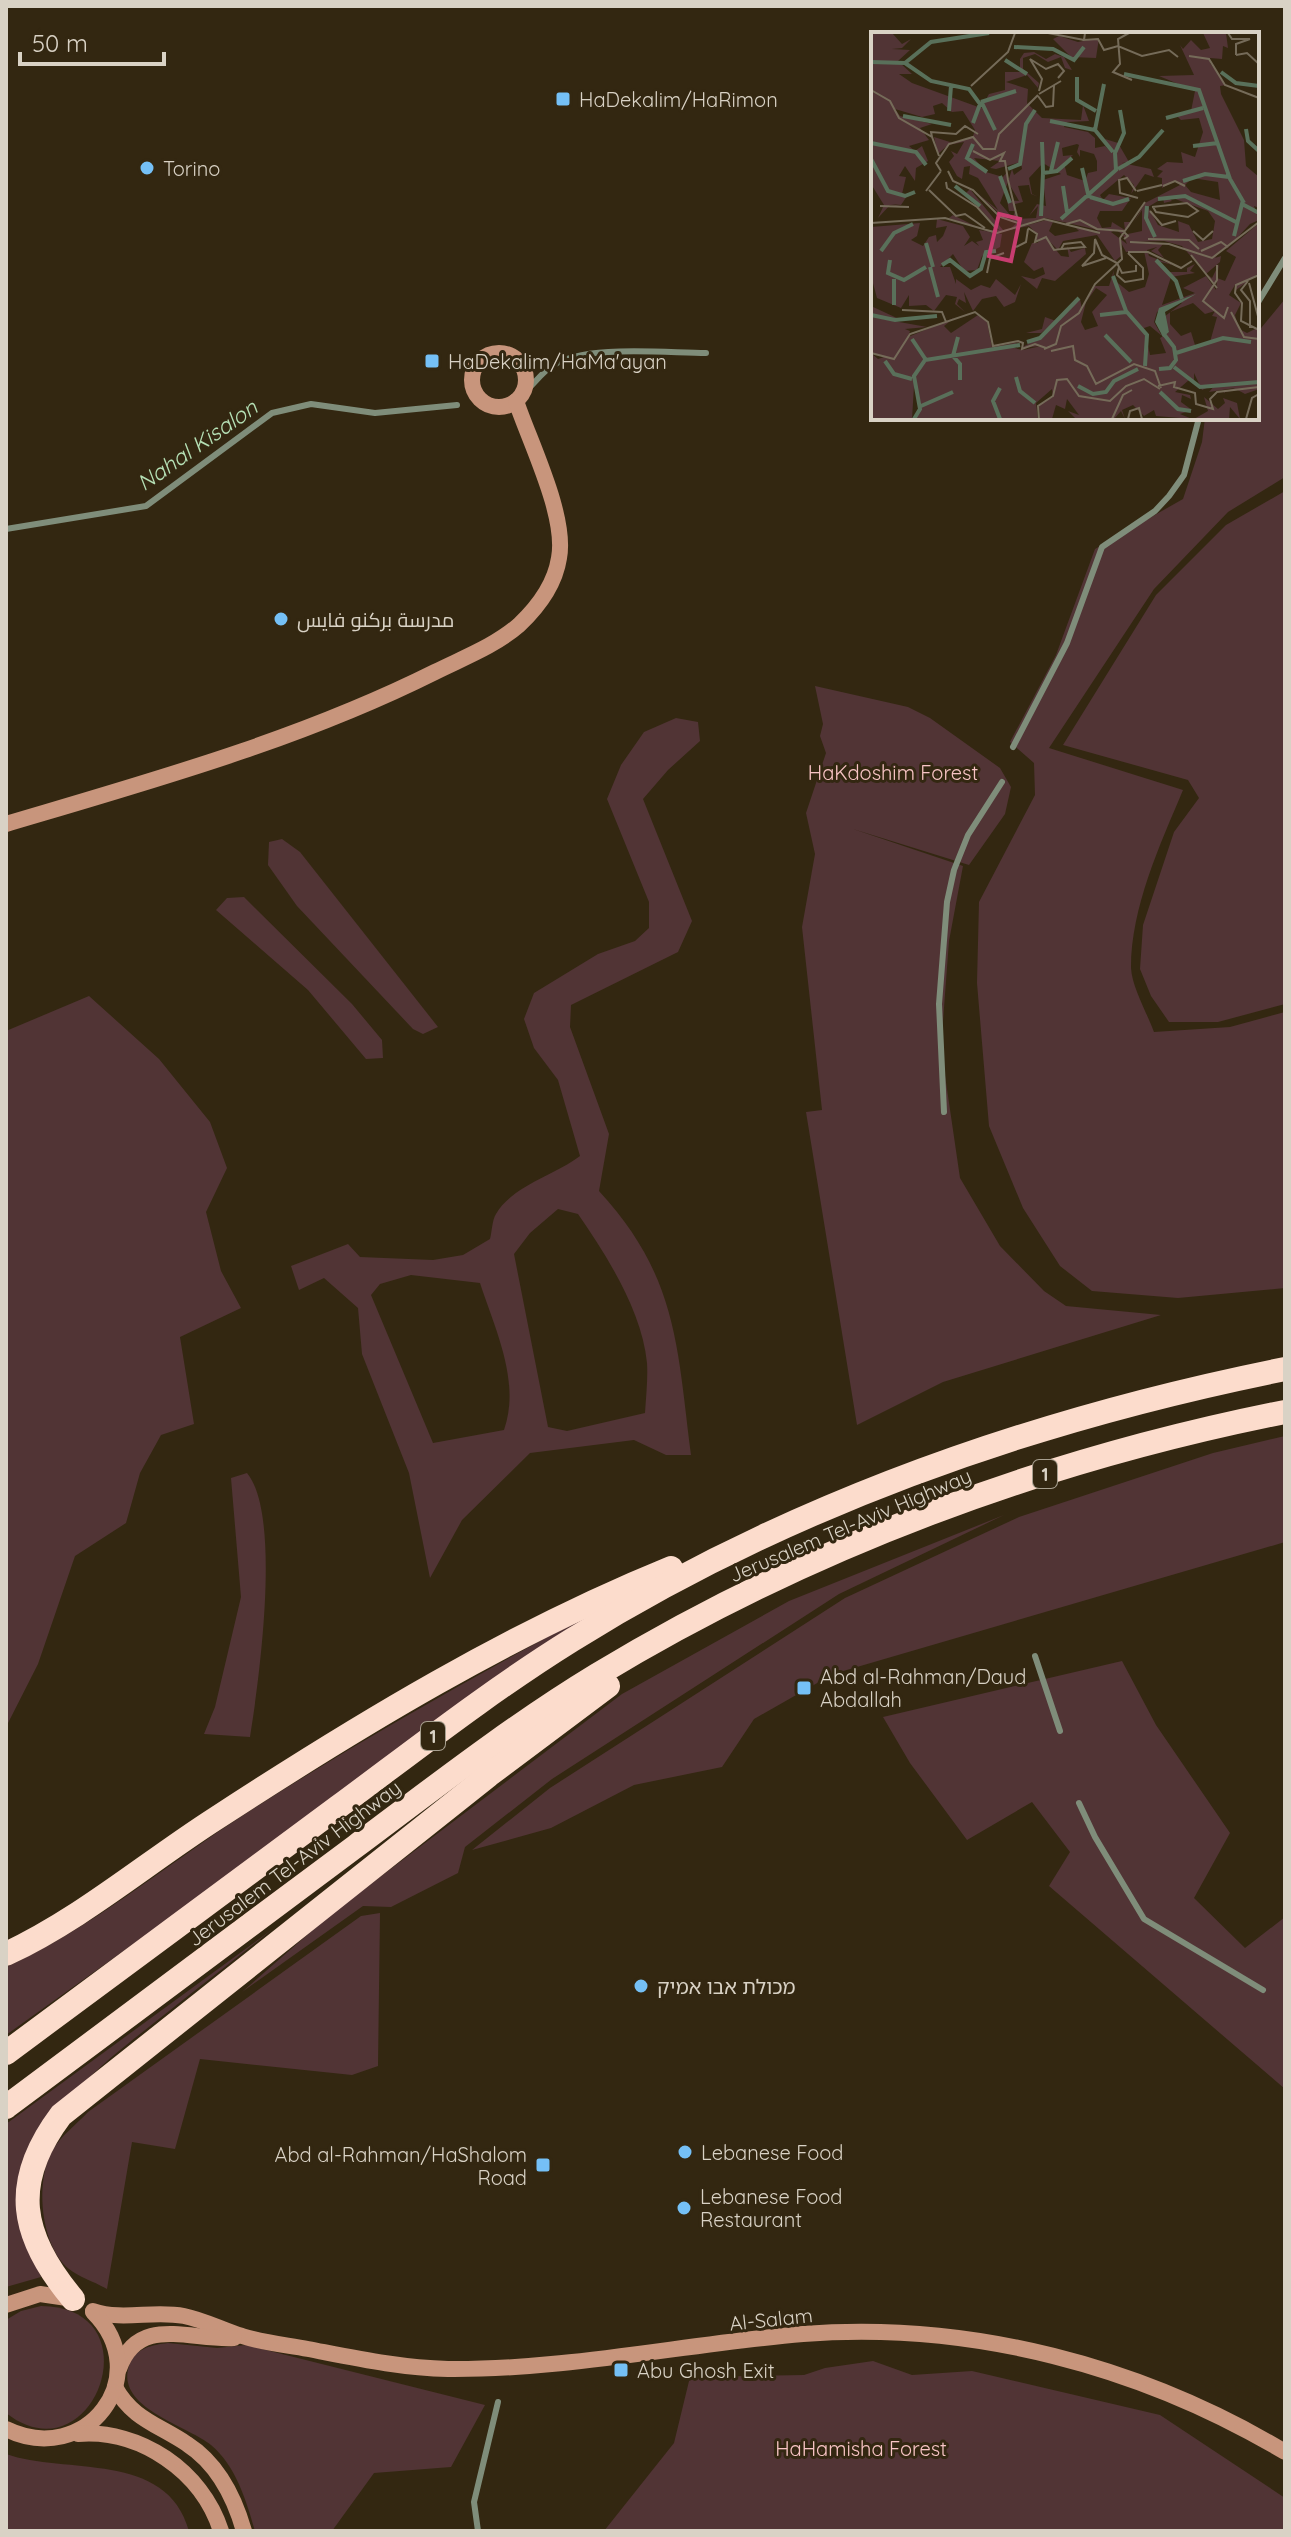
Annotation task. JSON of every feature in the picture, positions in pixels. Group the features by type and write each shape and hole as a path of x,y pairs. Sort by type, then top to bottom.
{"highway":[{"name":"Jerusalem Tel-Aviv Highway","path":"6,2053 497,1689 573,1639 731,1552 897,1480 1066,1422 1285,1369"},
{"name":"Jerusalem Tel-Aviv Highway","path":"6,2107 521,1724 672,1631 814,1561 913,1520 1065,1468 1162,1440 1285,1412"},
{"path":"6,1954 54,1929 293,1770 539,1628 633,1583 897,1480"},
{"path":"83,2305 39,2249 27,2206 33,2161 61,2115 134,2054 567,1715 708,1621 814,1561"}],"main road":[{"path":"6,824 257,747 348,713 492,644 518,626 547,591 559,558 560,541 556,517 516,401"},
{"path":"6,2304 40,2294 114,2316 177,2315 244,2337"},
{"path":"83,2305 112,2339 116,2380 134,2414 189,2445 216,2470 237,2509 244,2531"},
{"name":"Al-Salam","path":"244,2337 379,2363 452,2369 579,2362 802,2334 900,2332 943,2335 1040,2352 1122,2376 1217,2416 1285,2452"},
{"path":"72,2434 100,2414 132,2346 151,2334 244,2337"},
{"path":"6,2429 38,2440 100,2432 122,2436 164,2458 198,2487 221,2531"}],"green space":[{"path":"1285,299 1285,477 1228,512 1154,589 1049,748 1183,790 1148,877 1132,945 1132,975 1154,1032 1230,1027 1285,1012 1285,1288 1178,1298 1092,1291 1060,1266 1023,1208 989,1126 977,983 979,902 1035,795 1034,763 1010,742 1056,655 1095,549 1183,499 1202,442 1205,420 1259,420 1259,331"},
{"path":"1285,491 1285,1004 1218,1022 1169,1022 1151,996 1140,969 1143,925 1174,832 1199,798 1188,780 1063,745 1156,595 1226,525"},
{"name":"HaKdoshim Forest","path":"815,686 908,707 930,718 1000,768 1011,787 1005,814 969,865 853,829 963,866 949,941 941,1048 960,1178 1000,1246 1044,1291 1066,1306 1161,1315 943,1382 857,1425 806,1112 822,1110 802,927 815,854 806,813 826,753 820,736 823,724"},
{"path":"676,718 698,722 700,741 668,770 643,799 692,921 678,952 571,1005 570,1027 609,1134 599,1191 645,1253 669,1314 677,1346 691,1455 666,1455 634,1440 530,1453 462,1520 430,1578 409,1473 362,1354 358,1308 324,1278 299,1290 291,1266 348,1244 360,1257 433,1260 463,1255 490,1239 495,1217 512,1196 580,1156 558,1080 534,1048 524,1019 534,993 598,954 635,941 649,928 649,902 607,799 621,765 644,732","holes":["558,1209 578,1214 622,1285 638,1324 647,1363 645,1413 567,1431 548,1427 514,1254 530,1233","411,1275 480,1283 499,1337 508,1375 510,1393 504,1430 433,1443 371,1295 380,1284"]},
{"path":"282,839 300,852 438,1027 423,1034 413,1029 297,906 268,865 269,842"},
{"path":"244,897 352,1004 382,1040 383,1058 366,1059 308,990 216,910 227,898"},
{"path":"89,996 159,1059 210,1122 227,1168 206,1212 221,1271 241,1308 180,1337 194,1424 161,1435 140,1473 126,1523 75,1556 38,1664 6,1727 6,1031"},
{"path":"1285,1436 1285,1542 833,1674 754,1719 722,1767 634,1785 551,1828 472,1850 550,1788 845,1598 1019,1517 1213,1453"},
{"path":"247,1473 258,1494 266,1560 262,1640 250,1737 204,1734 215,1707 241,1597 231,1478"},
{"path":"1004,1515 839,1594 552,1779 465,1847 458,1873 391,1907 363,1906 242,1992 331,1914 622,1694 789,1601"},
{"path":"607,1605 6,2035 6,1967 99,1915 245,1814 334,1759"},
{"path":"1122,1661 1156,1725 1230,1833 1194,1898 1245,1948 1285,1917 1285,2089 1049,1886 1070,1852 1032,1802 967,1840 910,1763 883,1717"},
{"path":"380,1913 378,2066 352,2075 200,2059 175,2149 132,2142 107,2289 69,2269 52,2245 43,2211 44,2176 48,2161 61,2139 88,2112 361,1916"},
{"path":"274,1928 109,2059 60,2110 43,2137 32,2167 27,2199 30,2236 41,2277 6,2287 6,2124"},
{"path":"41,2306 76,2314 97,2333 104,2358 100,2385 86,2409 64,2425 37,2428 6,2413 6,2320 21,2311"},
{"path":"168,2343 217,2348 246,2345 485,2405 451,2467 374,2473 332,2531 255,2531 239,2484 220,2453 200,2438 156,2414 133,2393 128,2381 129,2366 135,2355 145,2348"},
{"name":"HaHamisha Forest","path":"873,2361 912,2375 972,2371 1160,2415 1285,2498 1285,2531 604,2531 674,2443 690,2377 804,2375 825,2368"},
{"path":"6,2454 137,2477 159,2488 177,2505 189,2531 6,2531"}],"waterway":[{"name":"Nahal Kisalon","path":"1259,301 1285,258"},
{"path":"530,387 552,366 584,355 626,351 706,353"},
{"name":"Nahal Kisalon","path":"6,529 146,506 272,413 311,404 375,413 457,405"},
{"path":"1013,747 1067,643 1102,547 1155,511 1169,496 1184,475 1198,420"},
{"path":"944,1112 939,1004 947,902 954,870 968,835 1002,782"},
{"path":"1035,1656 1060,1731"},
{"path":"1079,1803 1095,1837 1144,1919 1263,1990"},
{"path":"478,2531 474,2502 498,2402"}],"place":[{"name":"HaDekalim/HaRimon","path":"563,99"},
{"name":"Torino","path":"147,168"},
{"name":"HaDekalim/HaMa'ayan","path":"432,361"},
{"name":"مدرسة بركنو فايس","path":"281,619"},
{"name":"Abd al-Rahman/Daud Abdallah","path":"804,1688"},
{"name":"מכולת אבו אמיק","path":"641,1986"},
{"name":"Lebanese Food","path":"685,2152"},
{"name":"Abd al-Rahman/HaShalom Road","path":"543,2165"},
{"name":"Lebanese Food Restaurant","path":"684,2208"},
{"name":"Abu Ghosh Exit","path":"621,2370"}]}
